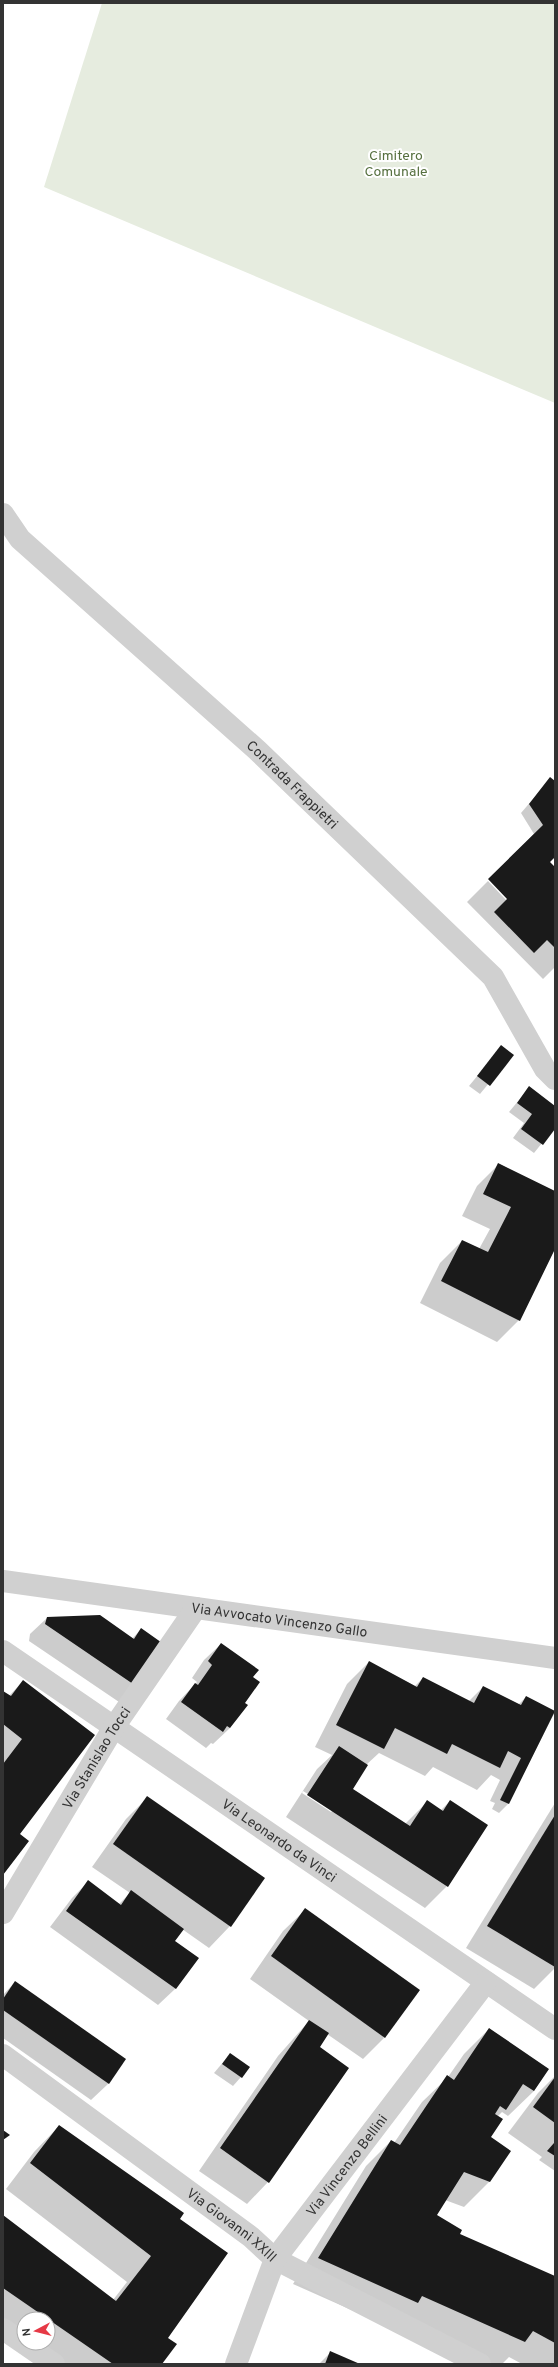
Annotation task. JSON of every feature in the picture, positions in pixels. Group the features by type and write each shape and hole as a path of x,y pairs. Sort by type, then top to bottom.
{"street":[{"name":"Contrada Frappietri","path":"3,514 20,539 257,750 493,977 544,1069 555,1079"},
{"name":"Via Avvocato Vincenzo Gallo","path":"3,1581 555,1658"},
{"name":"Via Stanislao Tocci","path":"3,1913 114,1727 196,1608"},
{"name":"Via Leonardo da Vinci","path":"3,1651 555,2029"},
{"name":"Via Vincenzo Bellini","path":"236,2364 275,2259 486,1982"},
{"name":"Via Giovanni XXIII","path":"3,2055 251,2237 275,2259 480,2364"},
{"path":"3,2329 54,2364"}],"green space":[{"name":"Cimitero Comunale","path":"102,3 555,3 555,403 44,187"}],"building":[{"path":"550,777 555,781 555,857 550,862 555,867 555,948 547,940 534,953 494,912 507,899 488,879 543,825 529,804"},
{"path":"501,1045 514,1055 490,1086 477,1076"},
{"path":"529,1086 555,1106 555,1129 543,1145 521,1129 532,1114 517,1103"},
{"path":"498,1163 555,1191 555,1249 520,1321 441,1281 462,1240 488,1252 511,1207 483,1194"},
{"path":"100,1615 134,1639 141,1628 165,1645 136,1686 45,1624 47,1617"},
{"path":"221,1643 259,1670 253,1677 260,1682 245,1703 248,1705 230,1728 227,1726 223,1732 181,1702 195,1683 198,1685 212,1665 208,1661"},
{"path":"369,1661 417,1687 423,1677 474,1703 483,1686 521,1705 526,1696 555,1711 509,1804 500,1800 521,1758 508,1751 500,1768 452,1744 447,1754 395,1728 384,1749 336,1725"},
{"path":"23,1680 95,1735 20,1834 29,1841 3,1875 3,1764 22,1739 3,1724 3,1691 11,1696"},
{"path":"339,1746 368,1765 353,1789 410,1826 427,1800 443,1811 450,1800 488,1825 448,1887 307,1795"},
{"path":"147,1796 265,1878 231,1927 113,1844"},
{"path":"555,1815 555,1967 487,1926"},
{"path":"88,1880 121,1905 131,1890 184,1929 175,1941 199,1958 176,1989 66,1911"},
{"path":"305,1908 420,1990 385,2038 271,1956"},
{"path":"15,1981 126,2059 109,2084 3,2010 3,1999"},
{"path":"309,2020 329,2033 320,2047 349,2068 269,2183 220,2148"},
{"path":"489,2028 549,2069 534,2091 523,2084 506,2110 500,2106 495,2114 503,2119 491,2137 511,2151 490,2182 464,2172 437,2215 462,2230 460,2234 555,2276 555,2343 533,2331 525,2342 422,2296 418,2303 318,2258 391,2140 400,2145 447,2075 454,2080"},
{"path":"230,2053 250,2067 242,2078 222,2064"},
{"path":"555,2077 555,2123 533,2107"},
{"path":"59,2125 184,2213 180,2219 228,2253 168,2338 177,2344 162,2364 113,2364 56,2325 56,2311 36,2311 3,2288 3,2215 116,2301 151,2256 30,2163"},
{"path":"3,2130 10,2135 3,2140"},
{"path":"555,2143 555,2156 547,2151"},
{"path":"330,2351 360,2364 325,2364"}]}
